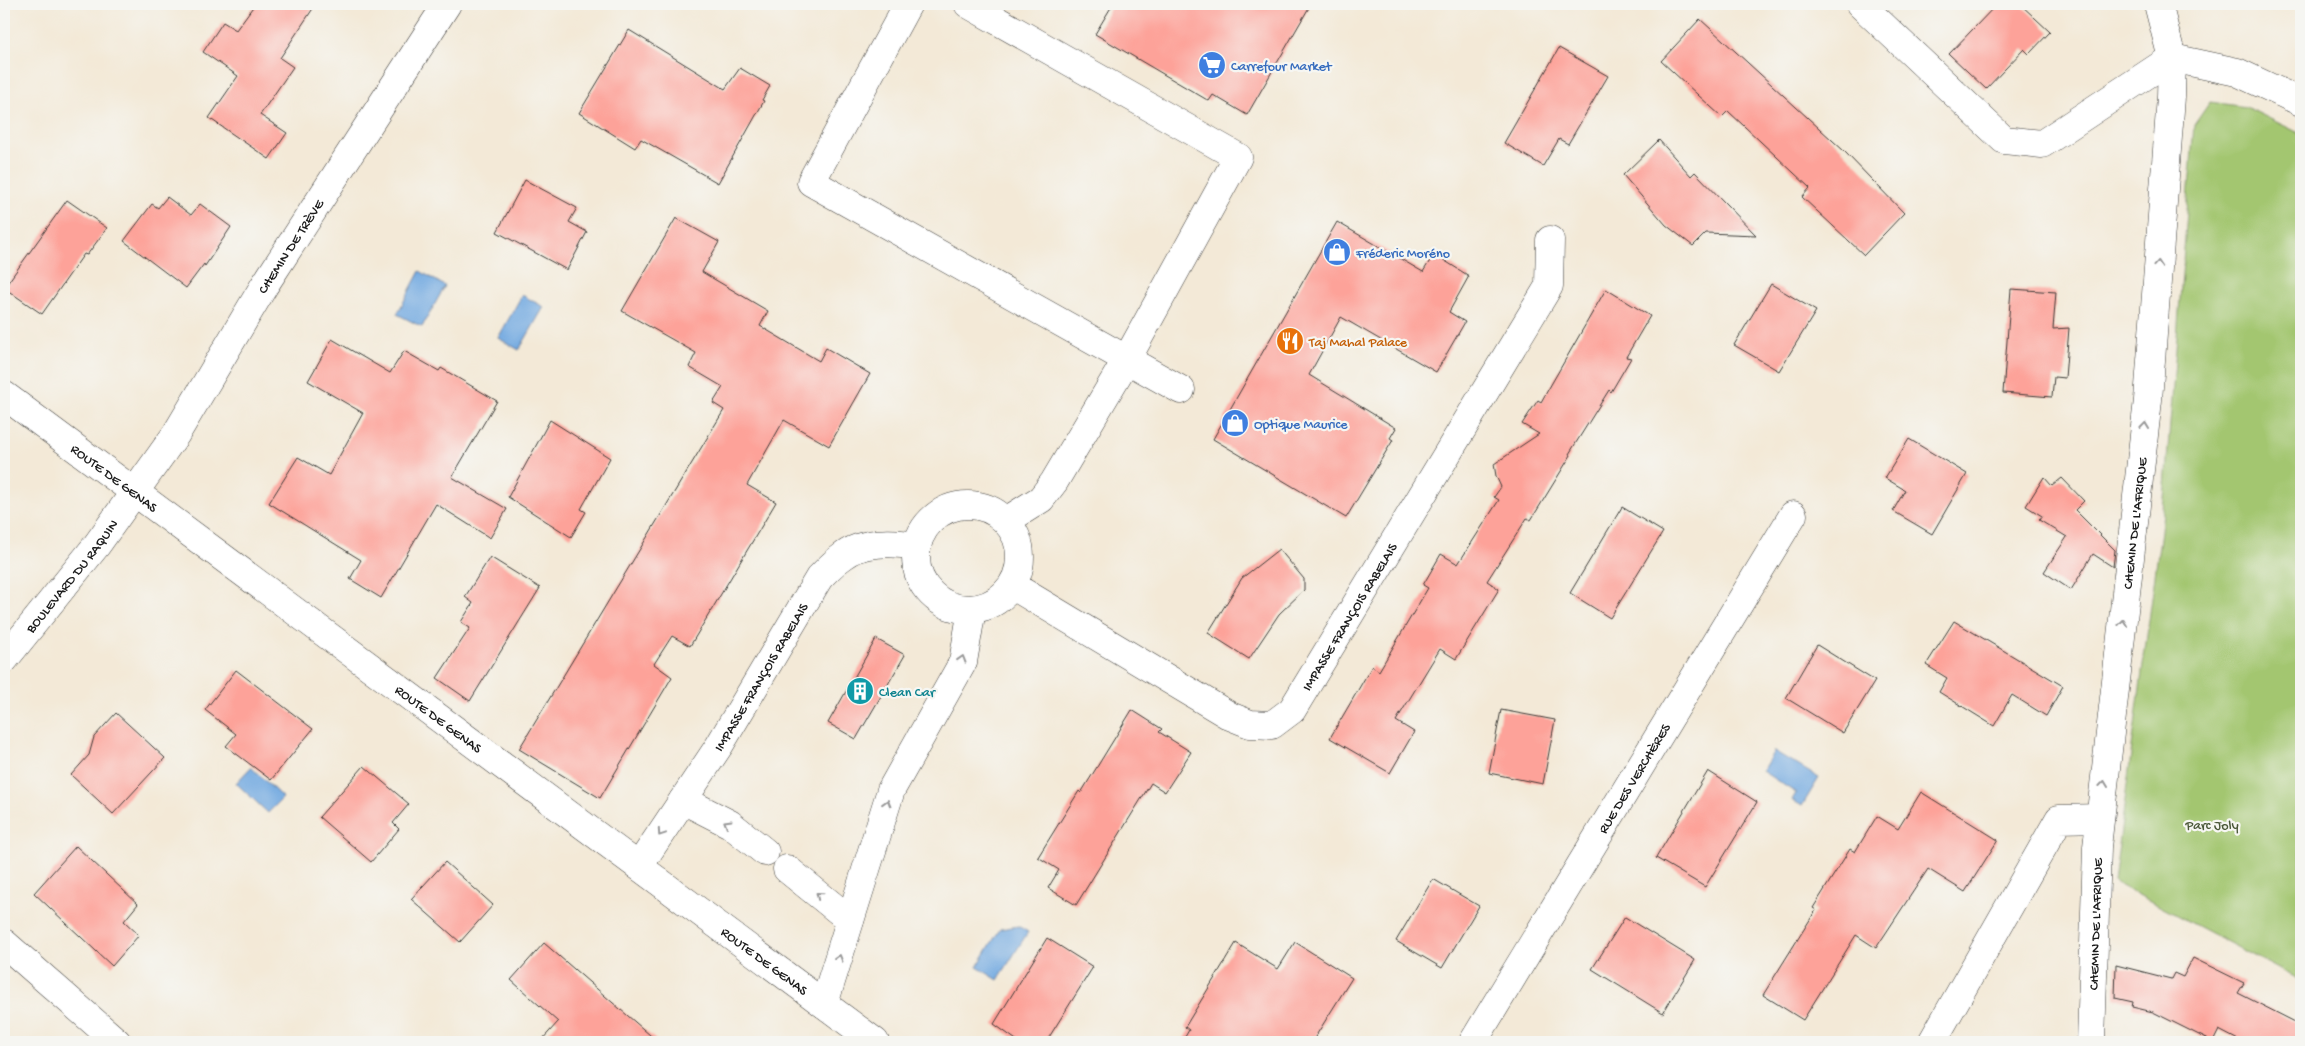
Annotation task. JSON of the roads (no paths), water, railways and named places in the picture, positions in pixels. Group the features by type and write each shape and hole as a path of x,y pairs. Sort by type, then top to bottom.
{"street":[{"name":"CHEMIN DE TRÈVE","path":"135,491 176,434 264,286 447,4"},
{"path":"908,4 811,182 1180,390"},
{"path":"968,4 1238,158 1128,359 1054,482 1041,500 1006,521"},
{"path":"1860,4 2004,140 2042,144 2172,58 2238,72 2301,102"},
{"name":"CHEMIN DE L'AFRIQUE","path":"2090,1042 2097,847 2148,400 2172,58 2158,4"},
{"name":"IMPASSE FRANÇOIS RABELAIS","path":"1013,586 1230,716 1250,724 1272,725 1292,710 1549,286 1550,240"},
{"name":"ROUTE DE GENAS","path":"4,395 875,1042"},
{"name":"BOULEVARD DU RAQUIN","path":"4,660 96,546 135,491"},
{"path":"962,506 978,506 994,511 1006,521 1016,536 1021,552 1020,570 1013,586 1003,597 991,605 972,609 963,610 949,606 936,599 926,588 919,575 916,562 917,547 922,532 932,519 946,510 962,506"},
{"name":"RUE DES VERCHÈRES","path":"1473,1042 1793,515"},
{"name":"IMPASSE FRANÇOIS RABELAIS","path":"640,866 719,746 819,578 842,556 856,550 875,545 902,543 917,547"},
{"path":"824,1004 891,790 963,662 972,609"},
{"path":"683,800 730,824 766,852"},
{"path":"1932,1042 2059,818 2100,818"},
{"path":"787,869 850,920"},
{"path":"4,943 117,1042"}],"water":[{"path":"420,271 445,286 422,327 397,314"},
{"path":"522,295 544,307 519,350 498,338"},
{"path":"1774,751 1819,778 1802,806 1792,800 1796,793 1762,771"},
{"path":"251,767 283,798 268,813 236,783"},
{"path":"1018,926 1028,932 998,980 977,967 1000,929"}],"place":[{"name":"Carrefour Market","path":"1212,65"},
{"name":"Fréderic Moréno","path":"1337,252"},
{"name":"Taj Mahal Palace","path":"1290,341"},
{"name":"Optique Maurice","path":"1235,423"},
{"name":"Clean Car","path":"860,691"}],"park label":[{"name":"Parc Joly","path":"2212,824"}]}
